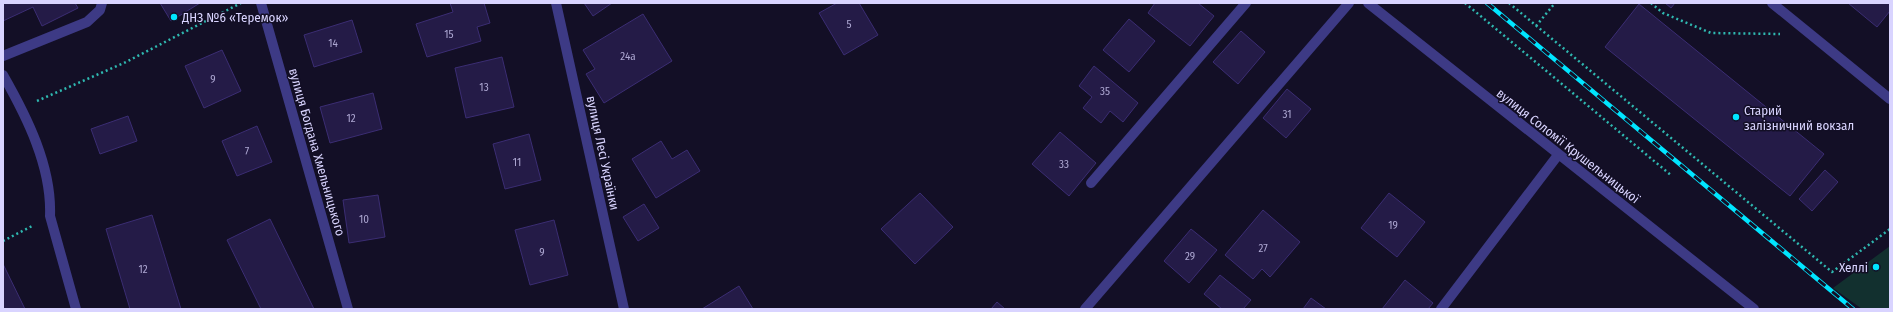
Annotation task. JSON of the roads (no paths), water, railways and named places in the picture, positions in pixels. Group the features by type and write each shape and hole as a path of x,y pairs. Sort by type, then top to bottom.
{"street":[{"path":"3,56 87,22 100,10 102,3"},
{"name":"вулиця Богдана Хмельницького","path":"261,3 348,309"},
{"name":"вулиця Лесі Українки","path":"556,3 624,309"},
{"path":"1091,183 1246,3"},
{"path":"1085,309 1349,3"},
{"name":"вулиця Соломії Крушельницької","path":"1368,3 1754,309"},
{"path":"1772,3 1890,99"},
{"path":"3,75 22,107 42,160 51,203 50,216 76,309"},
{"path":"1441,309 1558,155"}],"railway":[{"path":"1487,3 1853,309"}],"place":[{"name":"ДНЗ №6 «Теремок»","path":"174,17"},
{"name":"Старий залізничний вокзал","path":"1736,117"},
{"name":"Хеллі","path":"1876,267"}]}
